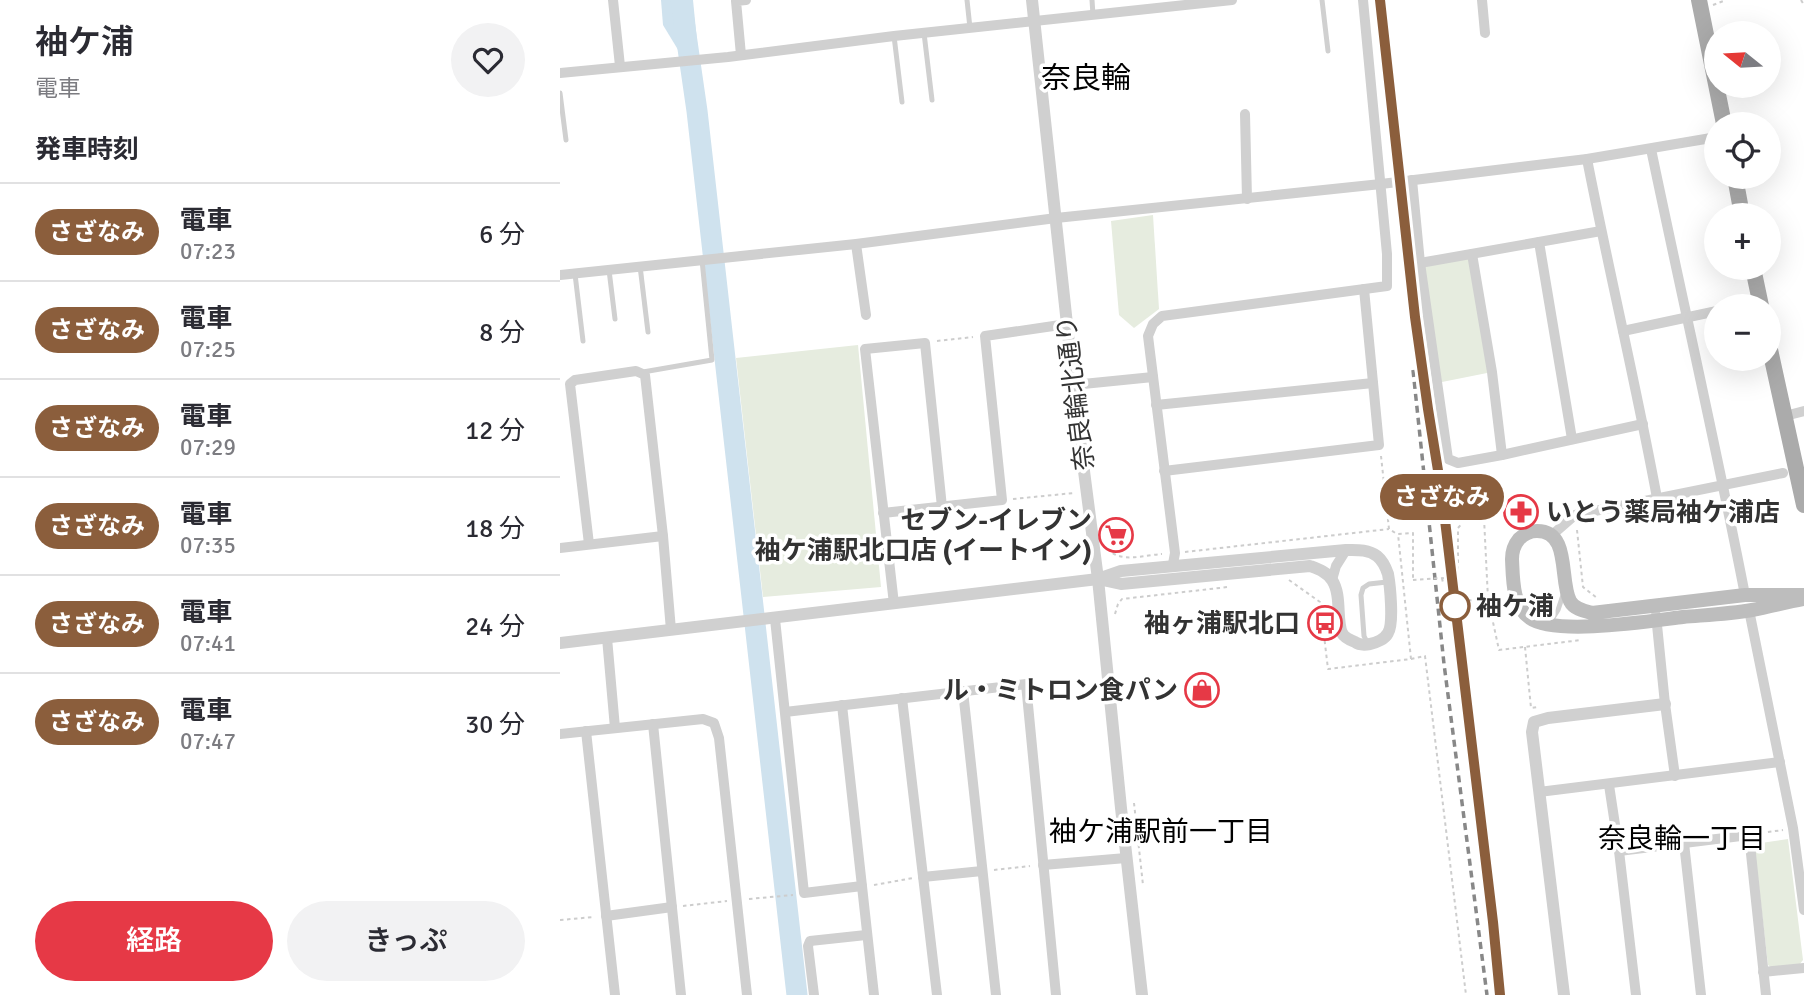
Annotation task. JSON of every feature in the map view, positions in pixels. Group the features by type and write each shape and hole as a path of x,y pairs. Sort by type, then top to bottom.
{"main road":[{"path":"1699,0 1722,112"},
{"path":"1775,371 1804,505"},
{"path":"1804,596 1745,595 1656,613 1590,627 1549,625 1529,618 1522,611 1516,599 1512,556 1520,538 1529,531 1540,530 1552,535 1561,549 1565,589 1571,604 1581,611 1592,613 1656,613 1749,610 1804,596"}],"street":[{"path":"613,0 620,66"},
{"path":"740,0 741,55"},
{"name":"奈良輪北通り","path":"1032,0 1142,995"},
{"path":"560,72 741,55 1093,15 1159,4 1232,0"},
{"path":"1176,558 1148,336 1153,324 1162,316 1387,286 1387,254 1363,0"},
{"path":"1482,0 1486,33"},
{"path":"1245,114 1247,199"},
{"path":"560,275 1381,184 1587,159 1704,139"},
{"path":"1651,149 1745,595"},
{"path":"1587,159 1657,498"},
{"path":"1412,180 1420,263 1448,459 1458,463 1643,424"},
{"path":"1420,263 1601,231"},
{"path":"1539,242 1572,439"},
{"path":"856,244 866,315"},
{"path":"1472,254 1492,372 1502,455"},
{"path":"1164,471 1380,445 1364,289"},
{"path":"1623,331 1704,313"},
{"path":"883,513 1002,500 985,336 1067,324"},
{"path":"894,604 865,349 925,343 942,506"},
{"path":"589,544 570,384 575,380 636,371 645,375 671,630"},
{"path":"1073,385 1153,377"},
{"path":"1156,405 1373,383"},
{"path":"1785,416 1804,411"},
{"path":"1552,535 1575,515 1783,473"},
{"path":"560,548 663,536"},
{"path":"1332,580 1336,566 1346,550"},
{"path":"560,643 1098,579 1121,570 1176,558 1346,550 1360,550 1377,556 1384,564 1388,574 1391,624 1388,633 1381,640 1369,645 1348,639 1342,632 1337,593 1332,580 1323,571 1310,566 1121,584 1098,579"},
{"path":"1749,610 1780,762 1798,827 1804,909"},
{"path":"1656,613 1675,776"},
{"path":"775,618 804,893 862,886"},
{"path":"607,638 615,728"},
{"path":"785,712 1026,684 1056,995"},
{"path":"963,691 996,995"},
{"path":"902,698 937,995"},
{"path":"1564,995 1532,732 1534,722 1665,704"},
{"path":"842,705 874,995"},
{"path":"560,734 703,719 714,723 719,738 747,995"},
{"path":"653,724 681,995"},
{"path":"586,731 615,995"},
{"path":"1539,792 1780,762"},
{"path":"1609,785 1636,995"},
{"path":"1619,851 1749,835 1766,995"},
{"path":"1684,843 1701,995"},
{"path":"1043,865 1126,858"},
{"path":"923,877 982,871"},
{"path":"606,916 672,907"},
{"path":"814,995 808,946 810,941 866,935"},
{"path":"1763,972 1804,968"}],"lane":[{"path":"967,0 970,28"},
{"path":"1092,0 1093,15"},
{"path":"1322,0 1328,51"},
{"path":"923,33 932,100"},
{"path":"894,36 902,102"},
{"path":"560,93 566,141"},
{"path":"640,373 712,360 702,260"},
{"path":"640,267 648,332"},
{"path":"609,270 615,319"},
{"path":"575,274 583,341"},
{"path":"1369,645 1364,636 1361,595 1363,588 1369,584 1388,582"},
{"path":"1549,625 1558,610 1565,589"}],"path":[{"path":"1801,0 1804,5"},
{"path":"925,343 985,336"},
{"path":"1380,445 1390,529"},
{"path":"1002,500 1087,492"},
{"path":"1484,518 1488,599 1499,650 1579,640"},
{"path":"1464,521 1458,528 1461,601 1488,599"},
{"path":"1577,522 1583,587 1597,598"},
{"path":"1176,558 1390,529 1398,534 1412,533 1413,580 1458,577"},
{"path":"1398,534 1411,659"},
{"path":"1107,547 1120,558 1162,554"},
{"path":"1442,578 1443,583"},
{"path":"1290,580 1320,602 1328,669 1425,656 1466,995"},
{"path":"1115,614 1122,599 1238,586"},
{"path":"1525,647 1531,708 1544,707"},
{"path":"1134,805 1143,887"},
{"path":"1749,835 1798,827"},
{"path":"982,871 1043,865"},
{"path":"862,886 923,877"},
{"path":"560,920 606,916"}],"shaded area":[{"path":"1153,215 1159,309 1134,328 1119,315 1111,221"},
{"path":"1472,254 1492,372 1437,383 1420,263"},
{"path":"858,345 881,587 763,597 736,358"},
{"path":"1788,839 1803,960 1799,965 1772,968 1768,965 1754,844"}],"water":[{"path":"661,0 693,0 698,51 680,53 663,25"}],"waterway":[{"path":"681,0 697,111 797,995"}],"railway":[{"path":"1380,0 1415,317 1442,495 1500,995"},
{"path":"1413,370 1444,664 1487,995"}],"train":[{"name":"さざなみ","path":"1380,0 1415,317 1442,495 1500,995"}],"place":[{"name":"いとう薬局袖ケ浦店","path":"1521,512"},
{"name":"セブン-イレブン 袖ケ浦駅北口店 (イートイン)","path":"1116,535"},
{"name":"袖ケ浦","path":"1455,606"},
{"name":"袖ヶ浦駅北口","path":"1325,623"},
{"name":"ル・ミトロン食パン","path":"1202,690"}],"district":[{"name":"奈良輪","path":"1086,78"},
{"name":"袖ケ浦駅前一丁目","path":"1161,831"},
{"name":"奈良輪一丁目","path":"1682,838"}]}
